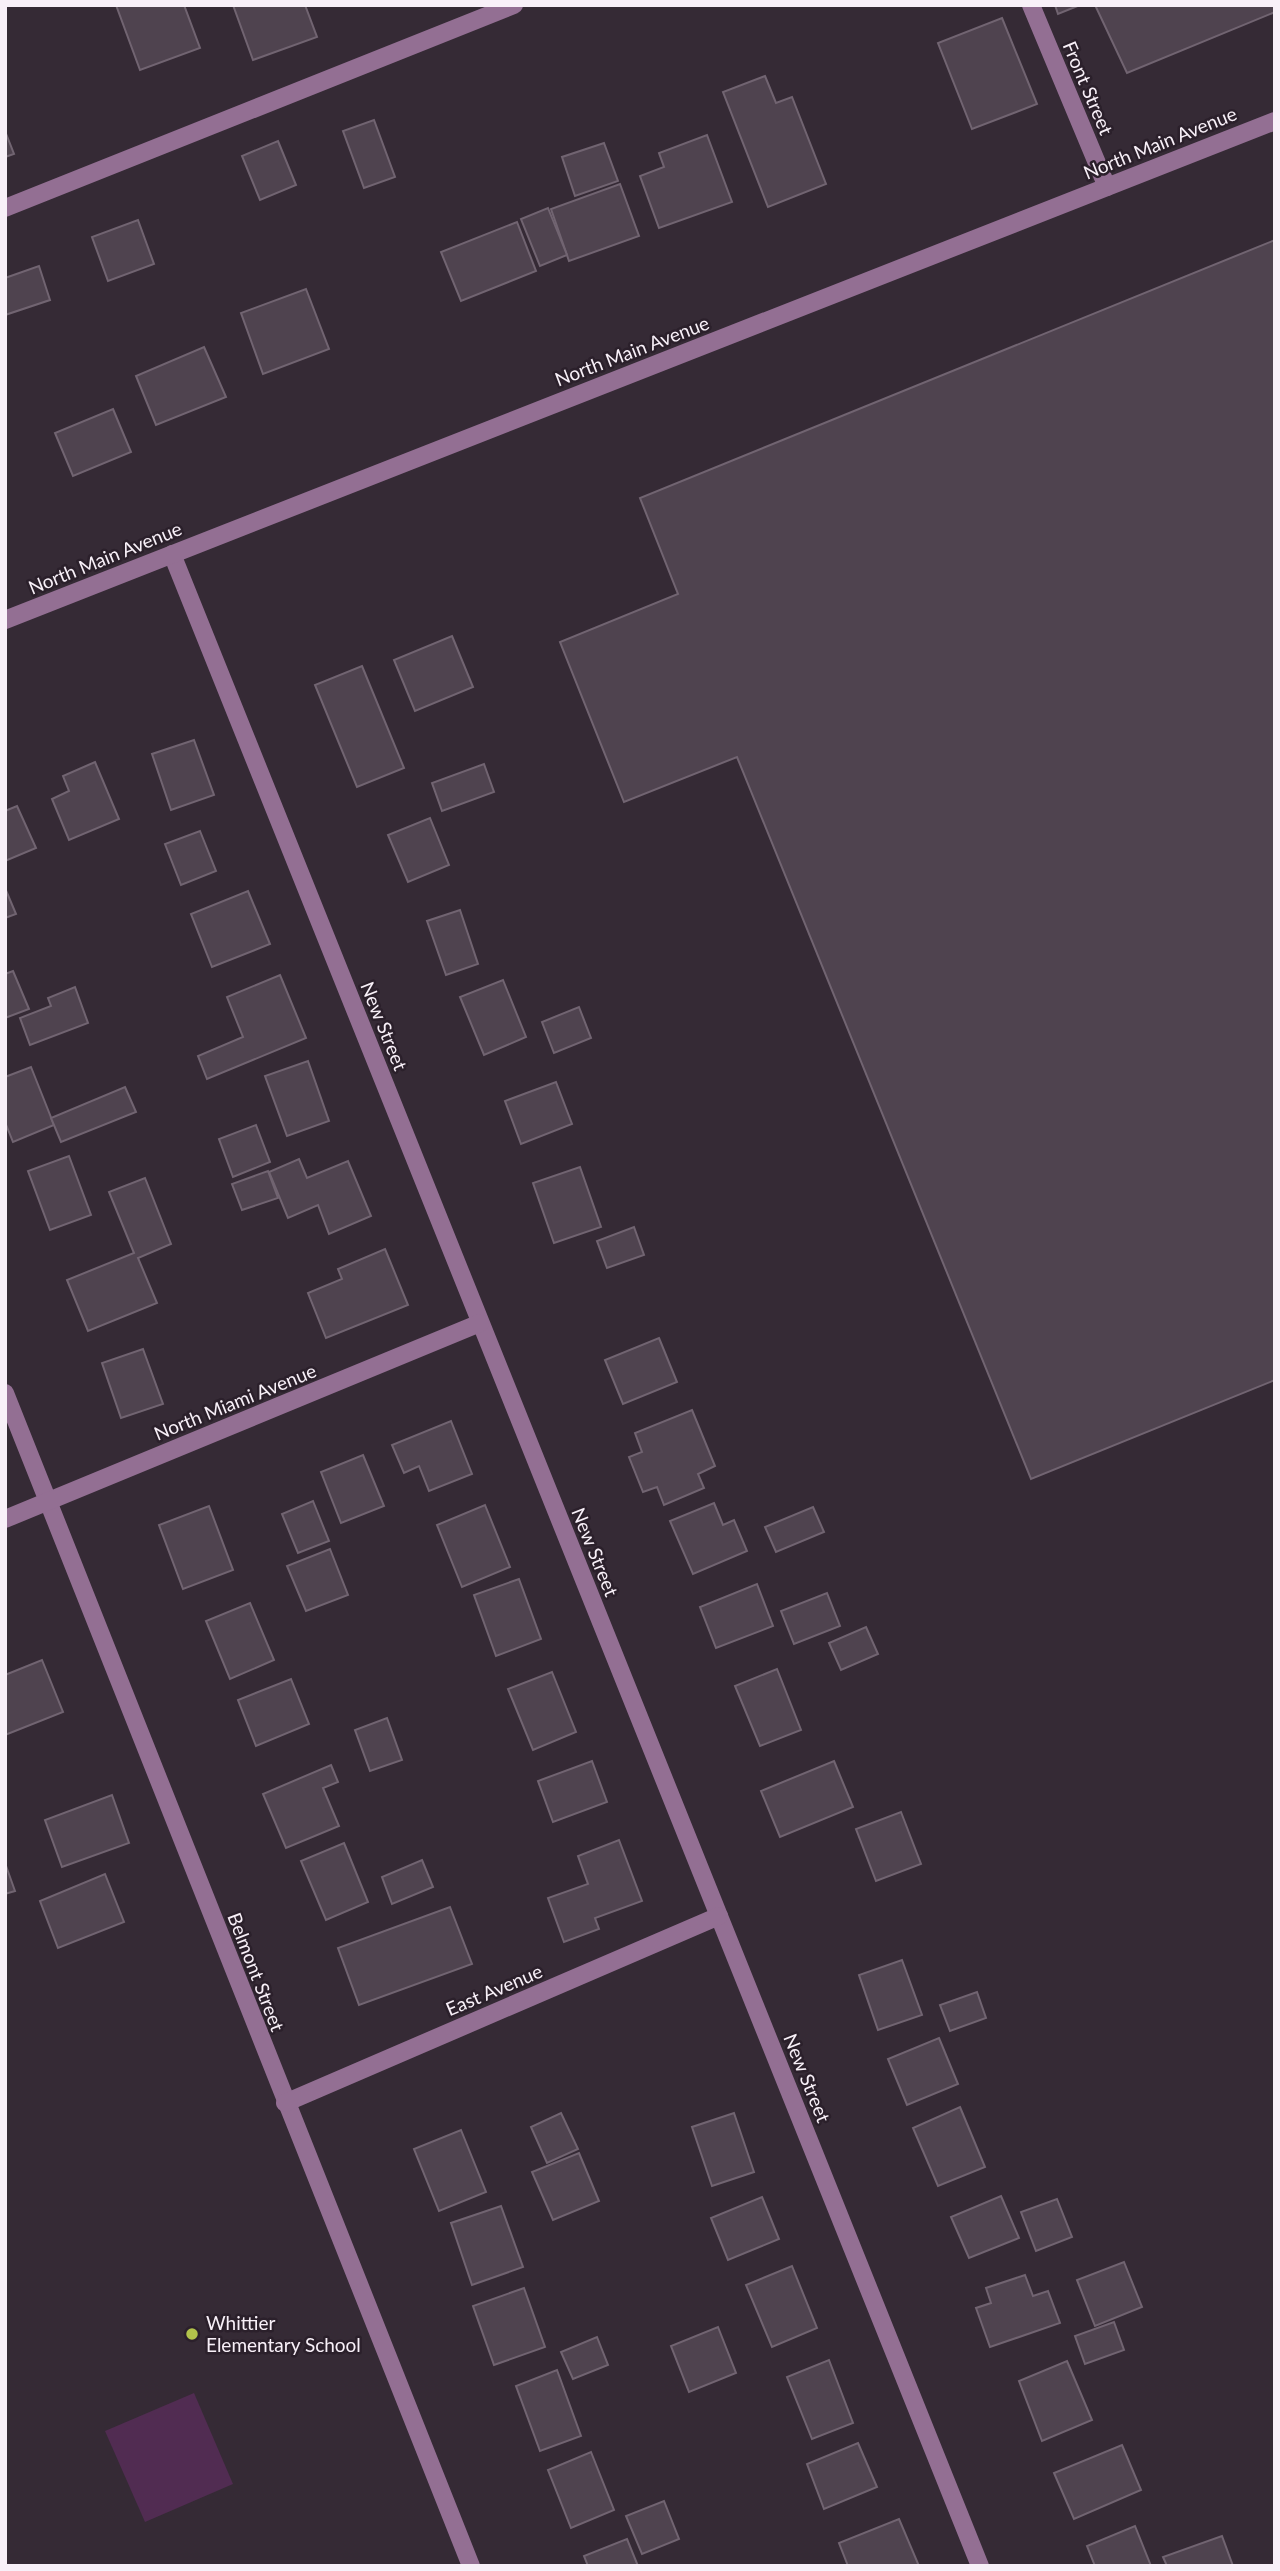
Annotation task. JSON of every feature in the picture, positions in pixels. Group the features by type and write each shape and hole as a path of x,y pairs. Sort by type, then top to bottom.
{"street":[{"path":"5,208 514,5"},
{"name":"Front Street","path":"1031,5 1107,187"},
{"name":"North Main Avenue","path":"5,620 1275,121"},
{"name":"New Street","path":"172,554 980,2566"},
{"name":"North Miami Avenue","path":"5,1519 480,1323"},
{"name":"Belmont Street","path":"5,1393 471,2566"},
{"name":"East Avenue","path":"285,2103 719,1916"}],"shaded area":[{"path":"194,2393 233,2484 145,2522 105,2431"}],"building":[{"path":"116,5 184,5 200,48 140,70"},
{"path":"233,5 305,5 317,37 253,60"},
{"path":"1055,5 1080,5 1058,14"},
{"path":"1095,5 1275,5 1275,12 1127,73"},
{"path":"1002,18 1037,104 972,129 938,43"},
{"path":"765,76 776,103 792,97 826,184 768,207 723,92"},
{"path":"374,120 395,177 364,188 343,131"},
{"path":"5,131 14,154 5,157"},
{"path":"707,135 732,202 659,228 640,176 664,167 659,153"},
{"path":"278,141 296,185 260,200 242,156"},
{"path":"604,143 618,181 575,196 562,157"},
{"path":"620,184 639,236 569,261 551,209"},
{"path":"548,208 567,255 540,266 521,219"},
{"path":"138,220 154,264 108,281 92,237"},
{"path":"517,222 536,271 461,301 441,252"},
{"path":"1275,240 1275,1380 1031,1479 737,757 624,802 560,642 678,594 640,498"},
{"path":"39,266 50,300 5,315 5,278"},
{"path":"306,289 329,349 263,374 241,313"},
{"path":"204,347 226,397 156,425 136,376"},
{"path":"113,409 131,452 73,476 55,433"},
{"path":"452,636 473,687 415,711 394,660"},
{"path":"362,666 404,768 357,787 315,685"},
{"path":"194,740 214,795 171,810 152,754"},
{"path":"95,762 119,819 69,840 52,799 69,791 63,776"},
{"path":"484,764 494,792 442,811 432,783"},
{"path":"17,806 36,848 5,861 5,811"},
{"path":"430,818 449,865 408,882 388,835"},
{"path":"200,831 216,871 181,885 165,844"},
{"path":"5,888 16,914 5,918"},
{"path":"248,891 270,944 212,967 191,914"},
{"path":"460,910 478,964 446,975 427,921"},
{"path":"13,971 29,1009 5,1018 5,974"},
{"path":"280,975 306,1038 207,1079 198,1056 243,1037 227,997"},
{"path":"503,980 526,1037 484,1055 460,997"},
{"path":"75,987 88,1023 30,1045 20,1018 51,1006 48,998"},
{"path":"579,1007 591,1038 554,1053 542,1022"},
{"path":"308,1061 329,1121 287,1136 265,1076"},
{"path":"31,1067 54,1125 13,1142 5,1122 5,1077"},
{"path":"556,1082 572,1124 521,1144 505,1101"},
{"path":"125,1087 136,1112 61,1142 51,1118"},
{"path":"256,1125 270,1162 233,1177 219,1139"},
{"path":"69,1156 91,1215 50,1230 28,1171"},
{"path":"299,1159 307,1178 348,1161 371,1216 329,1234 318,1205 288,1218 269,1172"},
{"path":"580,1167 601,1227 554,1243 533,1183"},
{"path":"268,1171 278,1198 242,1210 232,1184"},
{"path":"145,1178 171,1244 138,1258 157,1303 88,1331 67,1280 134,1253 109,1192"},
{"path":"634,1227 644,1255 607,1268 597,1241"},
{"path":"385,1249 408,1305 326,1338 308,1293 342,1279 338,1269"},
{"path":"659,1338 677,1382 623,1404 605,1360"},
{"path":"143,1349 163,1404 121,1418 102,1363"},
{"path":"692,1410 715,1466 698,1474 704,1488 664,1505 657,1487 643,1492 629,1457 642,1452 635,1433"},
{"path":"451,1421 472,1474 429,1491 419,1466 404,1473 392,1445"},
{"path":"363,1455 384,1506 341,1523 321,1472"},
{"path":"313,1501 329,1541 298,1553 282,1514"},
{"path":"714,1503 723,1525 734,1520 747,1551 693,1574 670,1521"},
{"path":"485,1505 510,1567 462,1587 437,1525"},
{"path":"209,1506 233,1570 183,1589 159,1525"},
{"path":"813,1507 824,1532 776,1552 765,1527"},
{"path":"330,1549 348,1595 306,1611 287,1566"},
{"path":"519,1579 541,1639 496,1656 474,1595"},
{"path":"757,1584 773,1626 716,1648 700,1607"},
{"path":"827,1593 840,1626 794,1644 781,1611"},
{"path":"250,1603 274,1660 230,1679 206,1621"},
{"path":"866,1627 878,1654 841,1670 829,1643"},
{"path":"42,1660 63,1712 5,1735 5,1675"},
{"path":"777,1669 801,1730 760,1746 735,1686"},
{"path":"552,1672 576,1732 533,1750 508,1689"},
{"path":"291,1679 309,1724 256,1746 238,1700"},
{"path":"387,1718 402,1760 370,1771 355,1730"},
{"path":"592,1761 607,1802 553,1822 538,1781"},
{"path":"834,1761 853,1807 780,1837 761,1791"},
{"path":"331,1765 338,1782 323,1788 339,1826 286,1848 263,1794"},
{"path":"112,1795 129,1843 62,1867 45,1820"},
{"path":"901,1812 921,1864 876,1881 856,1829"},
{"path":"619,1840 642,1901 595,1918 599,1929 564,1942 548,1898 588,1884 578,1856"},
{"path":"344,1843 368,1902 326,1920 301,1861"},
{"path":"422,1860 433,1887 392,1904 382,1877"},
{"path":"5,1863 15,1891 5,1894"},
{"path":"105,1874 124,1922 58,1948 40,1901"},
{"path":"450,1907 472,1964 359,2005 338,1948"},
{"path":"902,1960 922,2015 878,2030 859,1975"},
{"path":"977,1992 986,2018 950,2031 940,2005"},
{"path":"939,2038 958,2084 907,2105 888,2059"},
{"path":"960,2107 985,2167 938,2186 913,2128"},
{"path":"561,2113 578,2149 547,2163 531,2127"},
{"path":"734,2113 754,2172 712,2186 692,2127"},
{"path":"461,2130 486,2192 439,2211 414,2149"},
{"path":"579,2153 599,2201 553,2220 532,2172"},
{"path":"1001,2196 1019,2238 969,2258 951,2217"},
{"path":"762,2197 779,2239 728,2260 711,2218"},
{"path":"1057,2199 1072,2237 1036,2251 1021,2212"},
{"path":"501,2206 523,2267 472,2285 451,2223"},
{"path":"1124,2262 1142,2307 1095,2326 1077,2280"},
{"path":"792,2266 817,2328 772,2347 746,2285"},
{"path":"1025,2275 1033,2296 1048,2291 1060,2323 990,2347 976,2308 991,2303 986,2288"},
{"path":"524,2288 545,2347 494,2365 473,2306"},
{"path":"1114,2322 1124,2350 1085,2364 1075,2336"},
{"path":"718,2327 736,2373 689,2392 671,2346"},
{"path":"597,2337 608,2365 573,2379 561,2352"},
{"path":"829,2360 853,2423 812,2439 787,2377"},
{"path":"1067,2361 1092,2420 1042,2441 1019,2381"},
{"path":"557,2370 581,2436 540,2451 516,2386"},
{"path":"858,2443 877,2487 824,2509 807,2464"},
{"path":"1122,2445 1141,2490 1074,2519 1054,2473"},
{"path":"591,2452 614,2510 571,2528 548,2470"},
{"path":"664,2501 679,2539 642,2554 626,2516"},
{"path":"899,2519 919,2566 848,2566 839,2543"},
{"path":"1135,2526 1151,2566 1095,2566 1087,2546"},
{"path":"1222,2536 1233,2566 1167,2566 1163,2557"},
{"path":"627,2539 638,2566 588,2566 584,2556"}],"place":[{"name":"Whittier Elementary School","path":"192,2334"}]}
